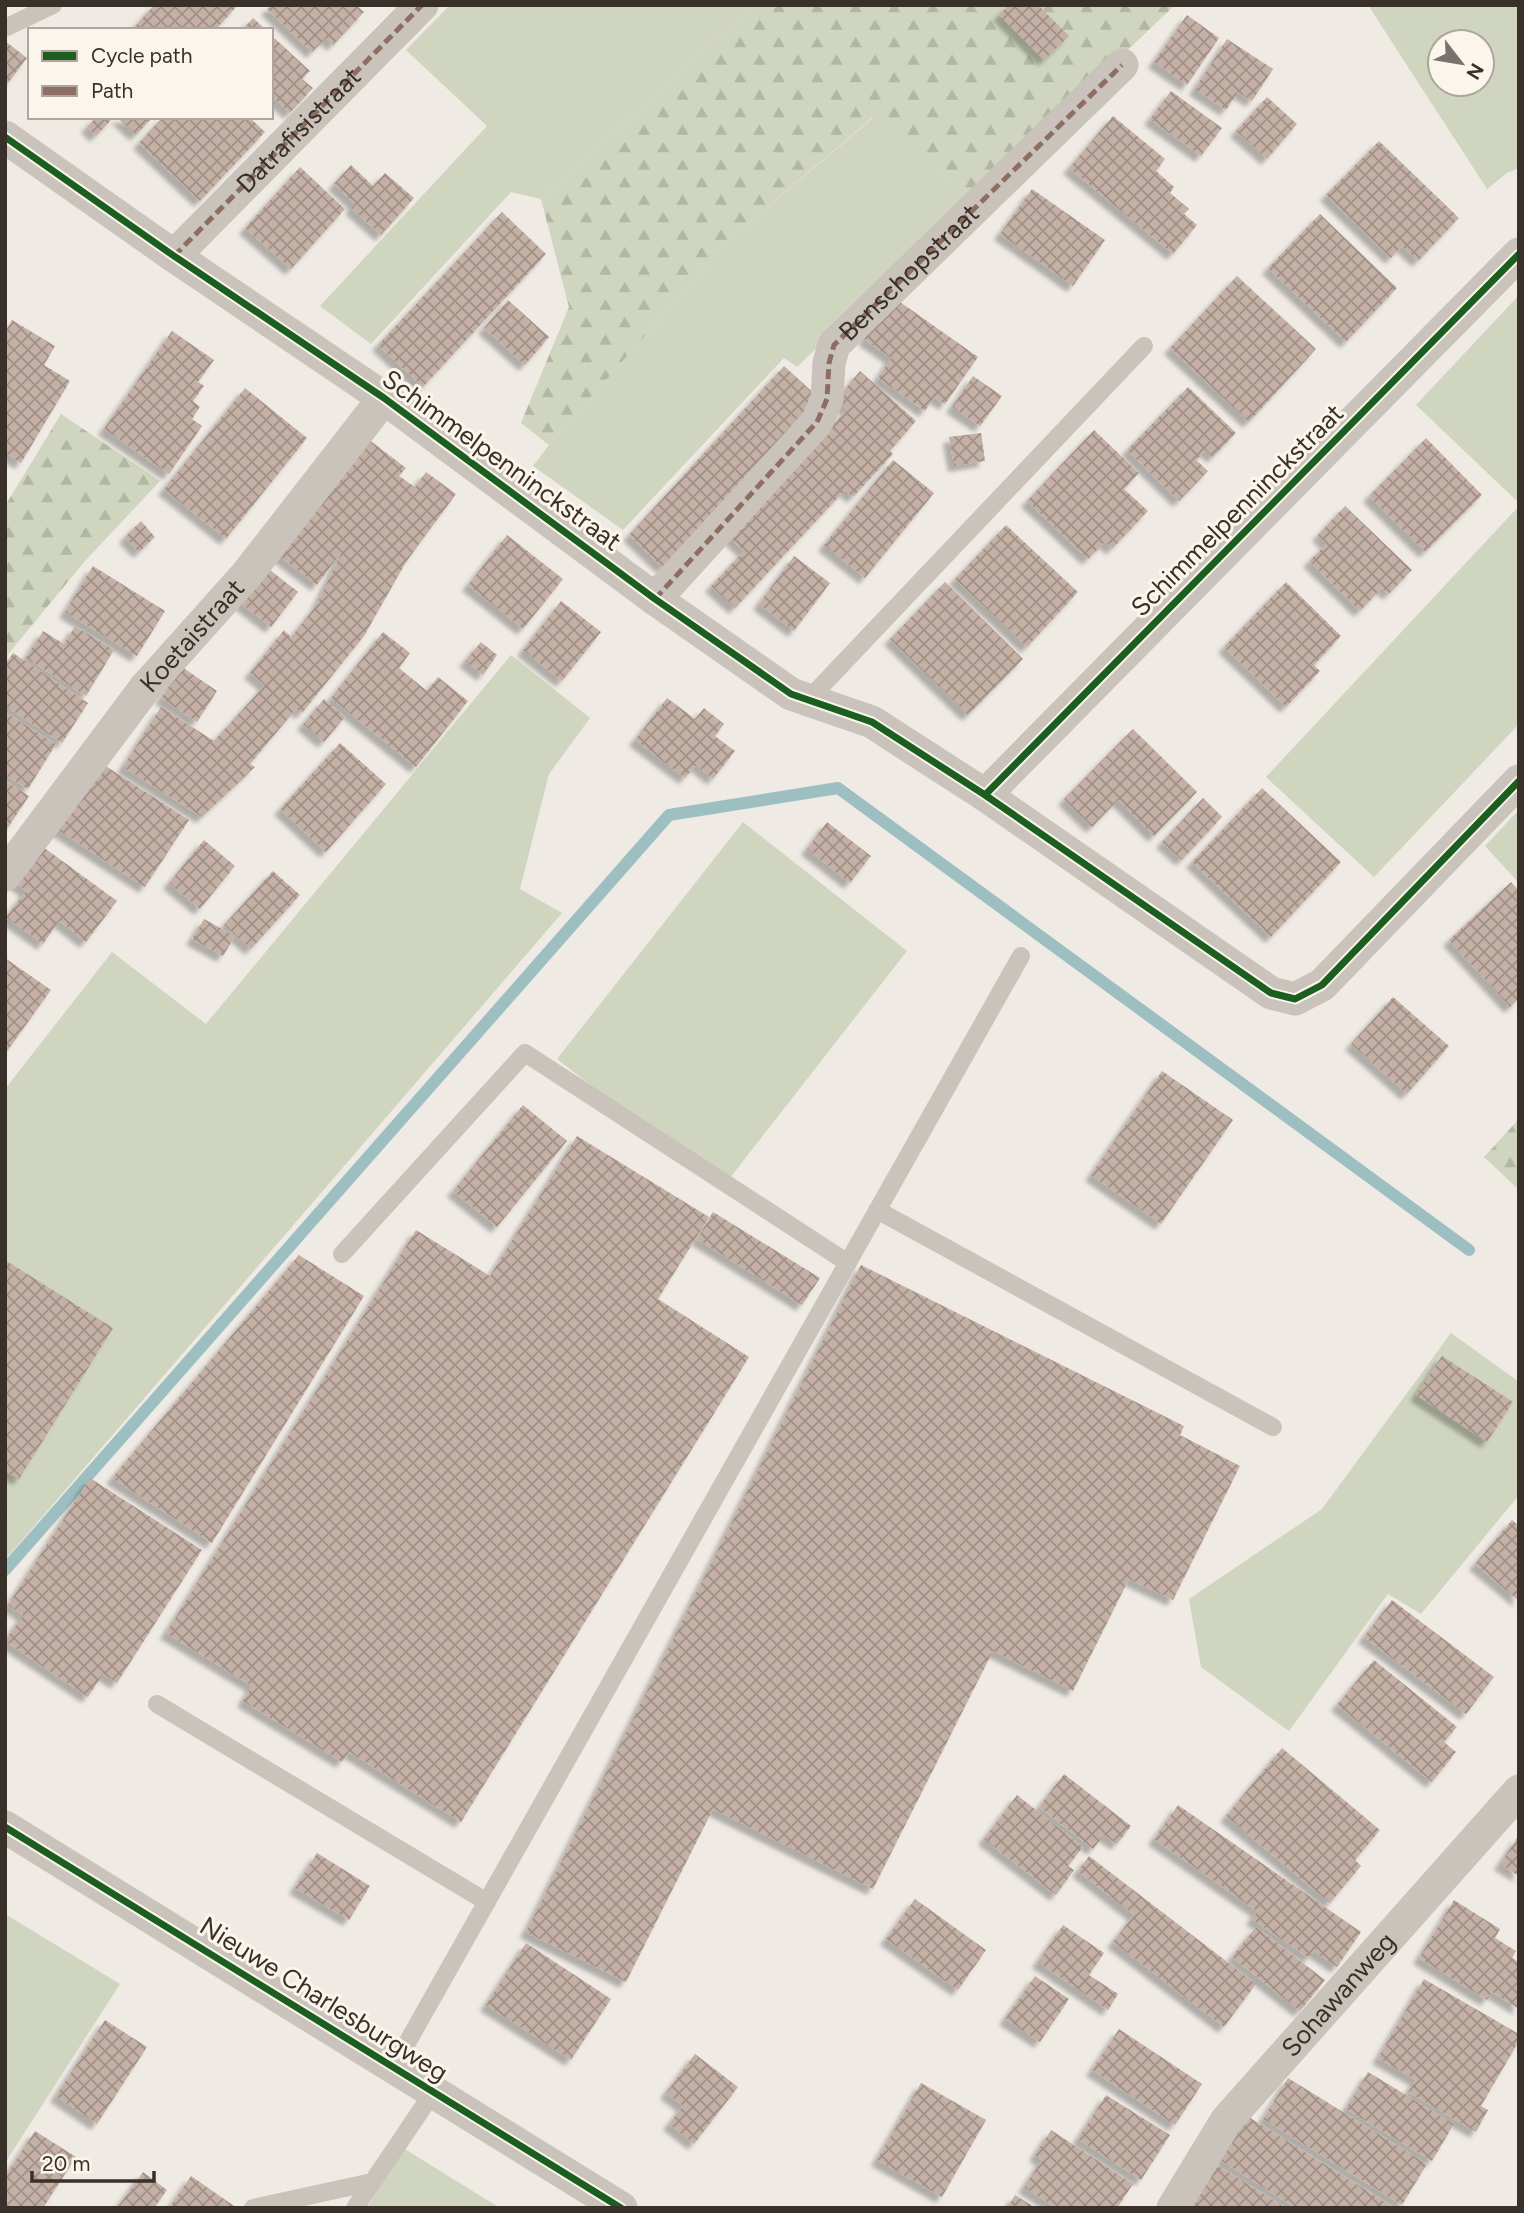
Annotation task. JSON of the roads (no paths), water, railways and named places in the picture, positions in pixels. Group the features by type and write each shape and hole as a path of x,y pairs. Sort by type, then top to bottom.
{"street":[{"name":"Datrafisistraat","path":"174,256 422,5"},
{"name":"Benschopstraat","path":"655,599 817,422 827,399 829,363 834,345 1122,65"},
{"name":"Schimmelpenninckstraat","path":"5,137 174,256 384,398 655,599 791,694 872,722 985,795 1271,993 1295,999 1322,985 1519,781"},
{"name":"Schimmelpenninckstraat","path":"985,795 1519,254"},
{"name":"Koetaistraat","path":"5,875 145,688 247,574 384,398"},
{"name":"Sohawanweg","path":"1173,2208 1226,2121 1519,1791"},
{"name":"Nieuwe Charlesburgweg","path":"5,1827 394,2066 426,2103 621,2208"}],"lane":[{"path":"5,28 54,5"},
{"path":"808,700 1144,346"},
{"path":"394,2066 1021,956"},
{"path":"342,1254 526,1054 848,1262"},
{"path":"877,1210 1273,1427"},
{"path":"157,1703 487,1902"},
{"path":"355,2208 426,2103"},
{"path":"253,2208 372,2182"}],"waterway":[{"path":"5,1570 669,815 838,788 1469,1250"}]}
